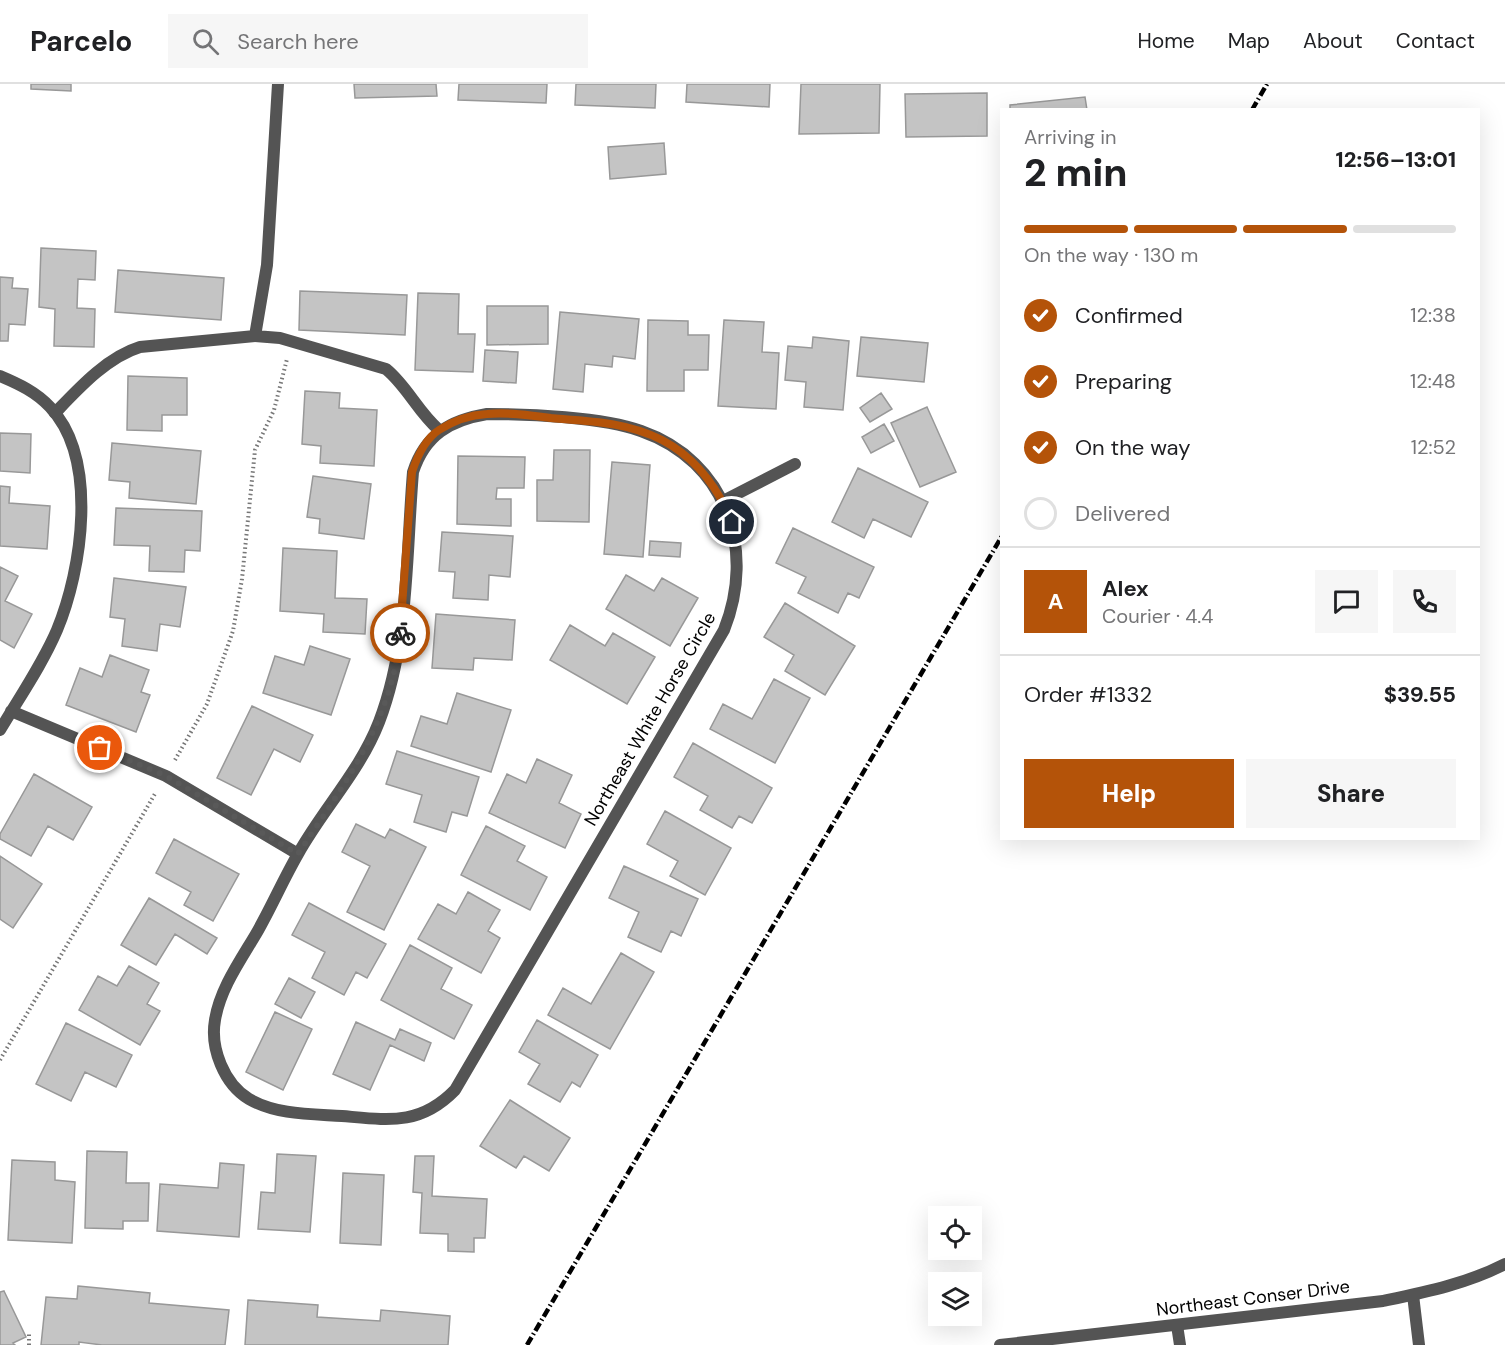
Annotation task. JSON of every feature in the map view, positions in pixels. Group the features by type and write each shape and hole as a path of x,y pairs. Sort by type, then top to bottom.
{"street":[{"path":"255,336 267,265 278,84"},
{"path":"55,413 80,387 126,351 140,347 255,336 291,341 386,369 394,376 427,420 439,430"},
{"path":"0,376 24,386 55,413 67,431 77,461 81,487 80,536 74,574 56,632 0,730"},
{"name":"Northeast White Horse Circle","path":"487,414 511,414 618,424 664,441 695,464 723,501 732,522 737,547 738,586 724,630 455,1090 427,1113 387,1120 276,1111 249,1099 237,1090 222,1067 215,1049 215,1021 223,991 276,899 298,854 354,769 378,726 393,681 399,650 412,472 418,456 439,430 465,418 487,414"},
{"path":"723,501 795,464"},
{"path":"11,711 166,776 298,854"},
{"name":"Northeast Conser Drive","path":"1000,1345 1270,1316 1413,1295 1480,1276 1505,1264"},
{"path":"1413,1295 1419,1345"},
{"path":"1177,1325 1180,1345"}],"path":[{"path":"0,1060 207,704 233,631 242,579 255,450 279,396 291,341"},
{"path":"29,1334 29,1345"}],"building":[{"path":"31,84 71,84 71,91 31,89"},
{"path":"354,84 436,84 437,96 355,98"},
{"path":"459,84 547,84 546,103 458,100"},
{"path":"576,84 656,84 655,108 575,105"},
{"path":"687,84 770,84 769,107 686,102"},
{"path":"801,84 880,84 879,133 799,134"},
{"path":"987,93 987,136 906,137 905,94"},
{"path":"1085,97 1087,108 1010,108 1010,105"},
{"path":"664,143 666,174 610,179 608,147"},
{"path":"41,248 96,251 95,280 78,279 77,308 95,309 94,347 54,346 55,309 39,307"},
{"path":"118,270 224,278 221,320 115,312"},
{"path":"0,277 13,278 12,288 28,289 25,325 9,324 8,341 0,341"},
{"path":"300,291 407,295 405,335 299,330"},
{"path":"418,293 459,294 458,334 475,334 473,372 415,370"},
{"path":"487,306 548,306 548,344 487,345"},
{"path":"560,312 639,319 635,359 613,356 612,367 585,364 583,392 553,389"},
{"path":"648,320 688,321 688,335 709,335 708,370 684,370 684,391 647,391"},
{"path":"724,320 764,322 762,352 779,353 776,409 718,406"},
{"path":"813,337 849,341 843,410 804,407 806,382 785,380 788,346 812,348"},
{"path":"861,337 928,343 924,382 857,376"},
{"path":"485,350 518,352 516,383 483,381"},
{"path":"128,376 187,378 187,415 162,415 162,431 127,430"},
{"path":"305,391 340,393 339,408 377,410 374,466 320,463 321,446 302,444"},
{"path":"881,393 892,409 870,422 860,408"},
{"path":"927,407 956,472 920,487 891,423"},
{"path":"884,424 894,441 871,453 862,437"},
{"path":"0,433 31,434 30,473 0,471"},
{"path":"112,443 201,451 196,504 129,498 130,482 109,480"},
{"path":"554,450 590,450 589,522 537,521 537,480 553,480"},
{"path":"458,456 525,457 524,488 497,488 496,499 511,499 511,526 457,524"},
{"path":"612,462 650,465 643,557 604,554"},
{"path":"858,468 928,502 911,537 873,519 864,538 832,522"},
{"path":"313,476 371,484 364,539 319,533 320,519 307,517"},
{"path":"0,486 10,487 9,503 50,506 47,549 0,546"},
{"path":"116,508 202,511 200,551 185,550 184,572 149,571 150,546 114,545"},
{"path":"793,528 874,567 859,598 848,593 838,613 798,593 806,577 776,563"},
{"path":"442,532 513,536 510,577 489,575 488,600 453,598 455,572 439,571"},
{"path":"650,541 681,543 680,557 649,555"},
{"path":"283,548 337,551 335,598 367,599 365,634 323,632 324,614 280,611"},
{"path":"0,567 18,576 5,601 32,614 14,648 0,640"},
{"path":"626,575 654,591 662,578 698,598 670,646 606,609"},
{"path":"114,578 186,587 180,627 160,624 157,651 122,646 125,619 110,617"},
{"path":"785,603 855,646 825,695 785,671 794,655 764,637"},
{"path":"436,614 515,620 512,660 474,658 473,670 432,668"},
{"path":"570,625 605,646 613,633 655,657 627,704 550,660"},
{"path":"310,646 350,659 331,715 263,693 275,656 304,665"},
{"path":"110,655 149,670 141,692 150,695 136,732 66,705 80,668 102,677"},
{"path":"774,679 810,698 775,763 710,729 723,704 752,719"},
{"path":"457,693 511,710 491,772 411,746 421,716 447,724"},
{"path":"252,706 313,735 300,762 274,749 251,795 217,778"},
{"path":"693,743 772,788 752,823 739,816 732,828 700,810 708,796 674,777"},
{"path":"397,751 479,777 467,816 452,812 446,832 414,822 422,795 386,784"},
{"path":"537,759 572,775 559,803 581,814 565,848 489,813 507,774 526,783"},
{"path":"34,774 92,807 73,840 48,826 31,856 0,839 0,834"},
{"path":"665,811 731,848 705,895 670,876 678,861 647,844"},
{"path":"356,824 385,838 390,829 426,847 384,930 347,912 370,866 342,852"},
{"path":"486,826 525,846 517,861 547,877 530,910 461,875"},
{"path":"174,839 239,874 213,921 184,905 191,892 156,873"},
{"path":"0,856 42,884 13,928 0,919"},
{"path":"624,866 698,899 681,936 671,931 661,952 628,937 639,912 609,898"},
{"path":"468,892 500,910 488,931 500,938 481,973 418,939 438,904 456,914"},
{"path":"149,898 217,938 207,954 175,934 156,965 121,945"},
{"path":"309,903 386,944 367,978 356,972 344,995 312,978 325,952 292,935"},
{"path":"410,945 452,968 441,989 472,1005 454,1039 381,1000"},
{"path":"621,953 654,972 610,1049 548,1015 563,988 591,1004"},
{"path":"129,966 159,983 147,1004 160,1011 140,1045 79,1010 98,976 117,986"},
{"path":"289,978 315,992 301,1018 275,1004"},
{"path":"275,1012 312,1029 283,1090 246,1072"},
{"path":"537,1020 598,1055 580,1087 572,1082 560,1102 528,1084 540,1064 519,1052"},
{"path":"356,1022 395,1040 400,1029 431,1043 424,1061 390,1045 370,1090 333,1074"},
{"path":"66,1023 132,1055 116,1087 85,1072 71,1101 36,1084"},
{"path":"510,1100 570,1138 549,1171 524,1156 516,1168 480,1146"},
{"path":"87,1151 127,1152 126,1183 149,1183 148,1221 123,1221 123,1229 85,1228"},
{"path":"277,1154 316,1156 310,1232 258,1229 261,1192 275,1193"},
{"path":"415,1156 434,1156 432,1196 487,1199 485,1238 474,1238 474,1252 448,1251 448,1234 420,1233 422,1193 413,1192"},
{"path":"12,1160 55,1162 55,1180 75,1182 72,1243 8,1240"},
{"path":"220,1163 244,1165 239,1237 157,1231 160,1184 218,1188"},
{"path":"343,1173 384,1175 381,1245 340,1243"},
{"path":"78,1286 150,1293 149,1303 229,1310 225,1345 102,1345 79,1342 79,1345 41,1345 46,1297 77,1299"},
{"path":"4,1291 26,1337 13,1343 15,1345 0,1345 0,1292"},
{"path":"248,1300 318,1305 317,1317 380,1321 381,1310 450,1316 448,1345 245,1345"}],"railway":[{"path":"1253,108 1267,84"},
{"path":"527,1345 1000,539"}],"way so far":[{"path":"100,748 166,776 298,854 354,769 378,726 393,681 400,633"}],"route":[{"path":"400,633 412,472 418,456 433,435 465,418 487,414 511,414 618,424 642,431 664,441 695,464 723,501 732,522"}]}
